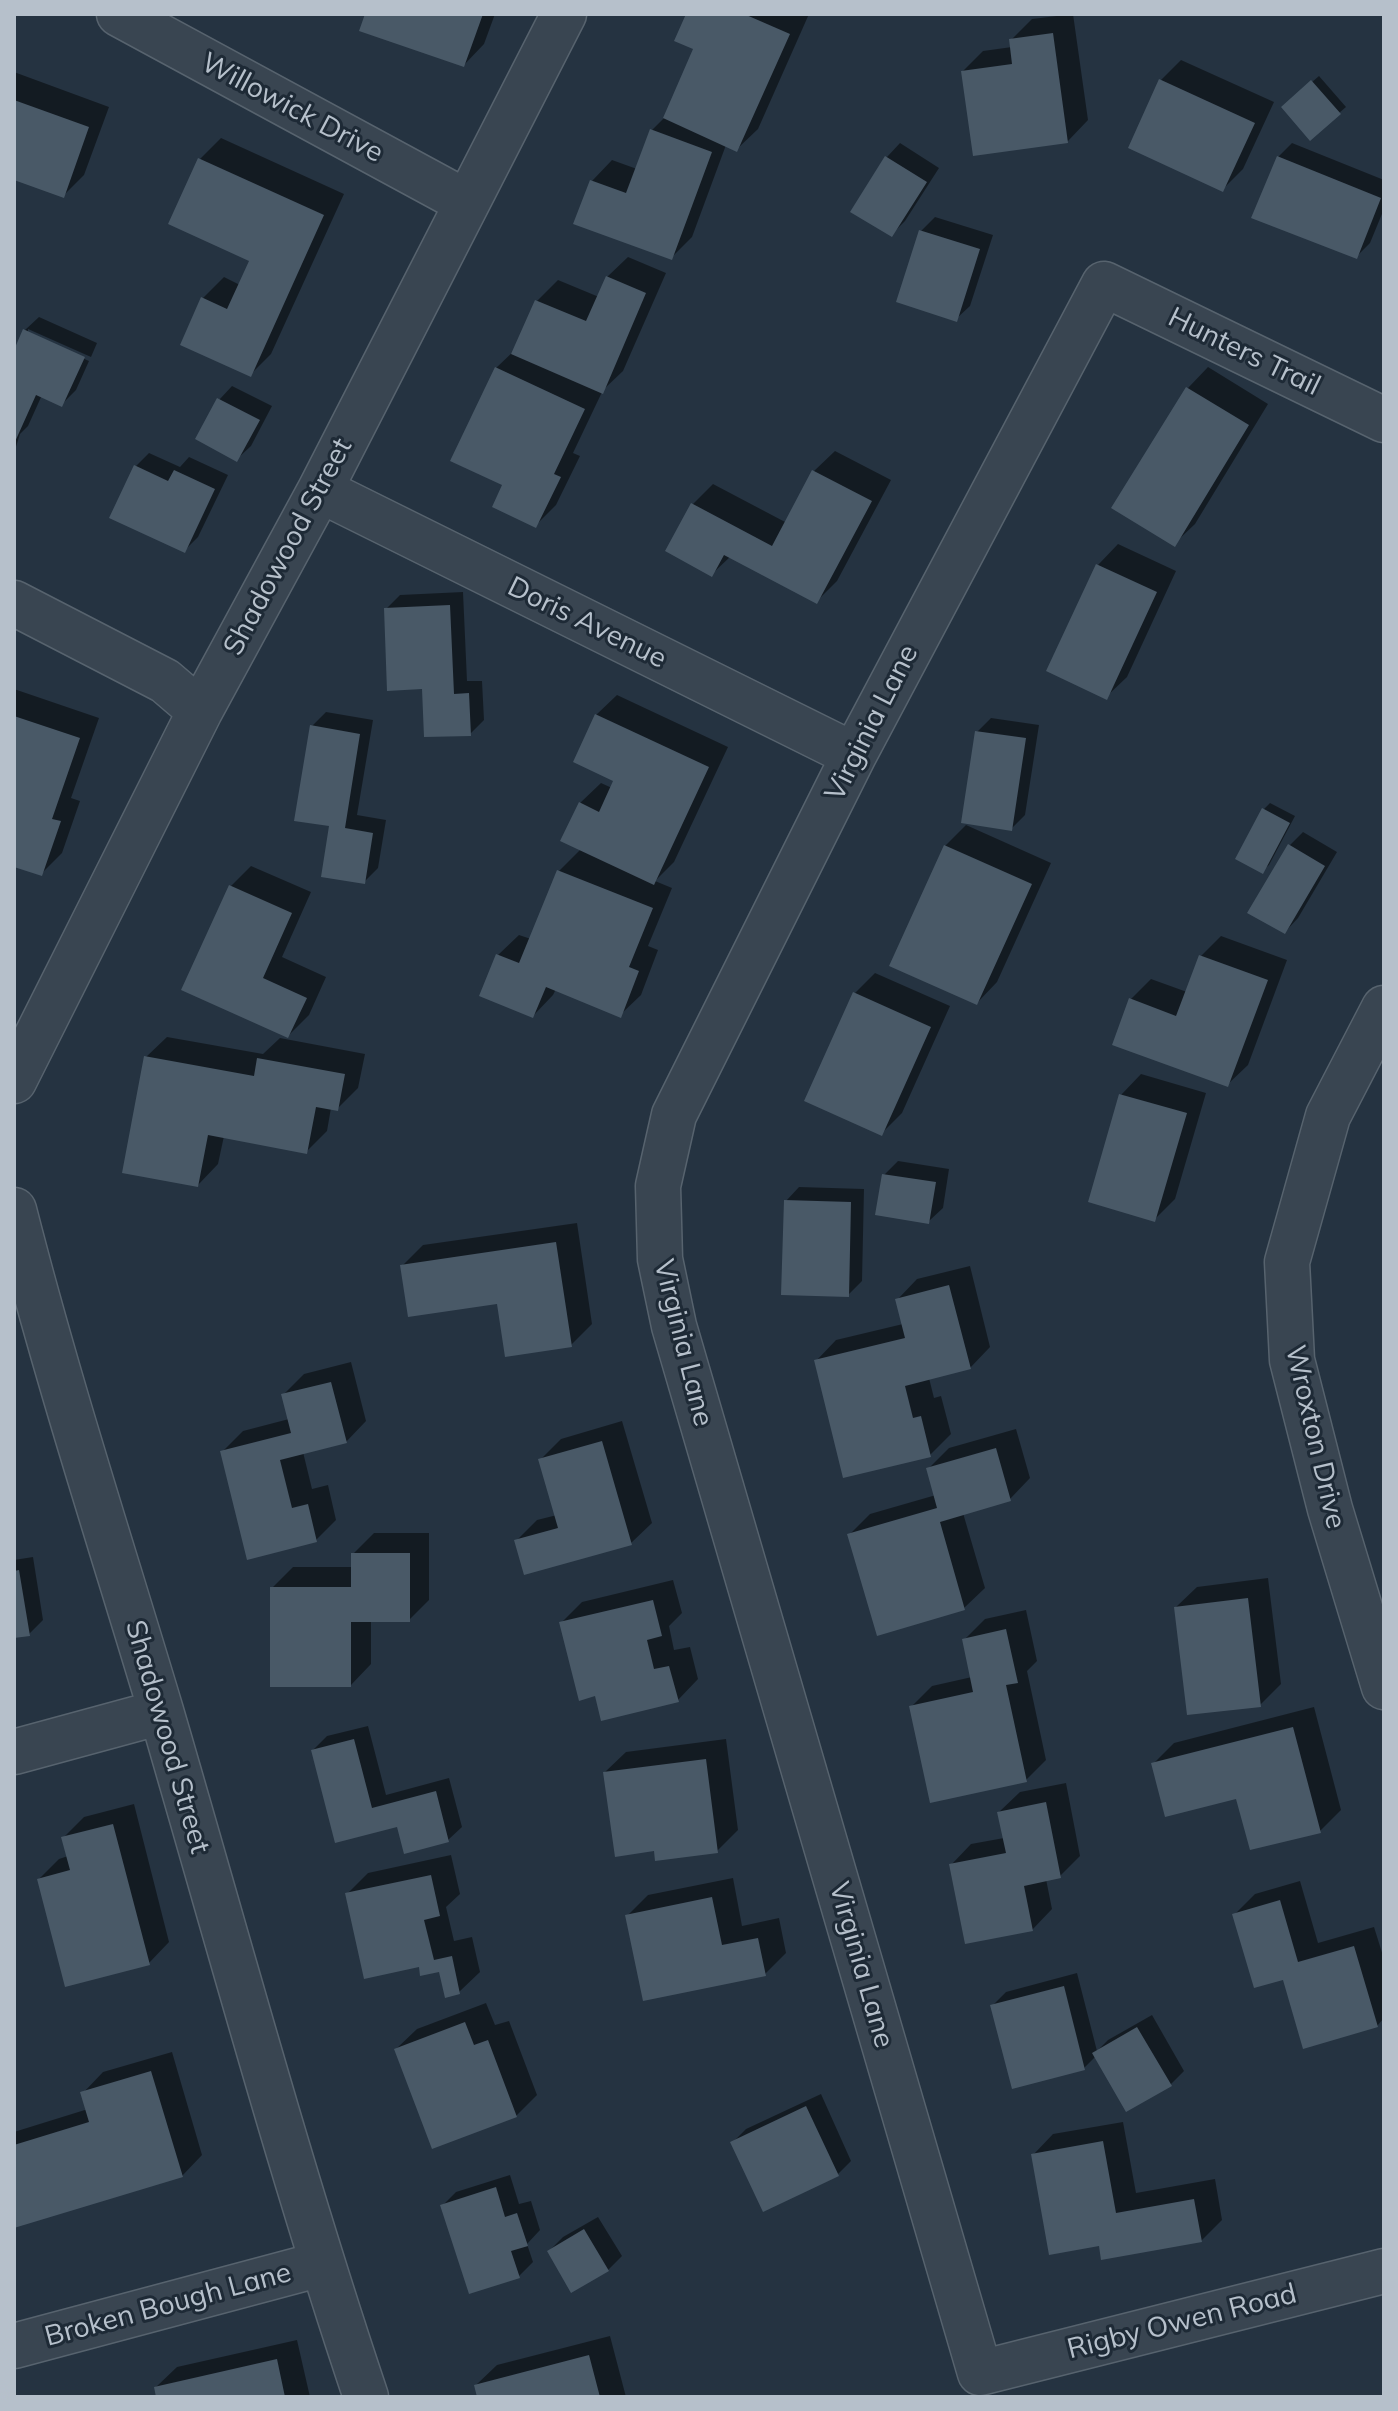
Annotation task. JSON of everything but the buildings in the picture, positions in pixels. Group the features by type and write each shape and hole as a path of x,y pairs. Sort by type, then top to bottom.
{"street":[{"name":"Willowick Drive","path":"119,14 466,202"},
{"name":"Shadowood Street","path":"14,1081 200,711 320,490 564,14"},
{"name":"Hunters Trail","path":"1104,284 1384,420"},
{"name":"Virginia Lane","path":"980,2373 674,1326 660,1259 658,1186 674,1115 854,755 1104,284"},
{"name":"Doris Avenue","path":"320,490 854,755"},
{"path":"14,603 165,681 200,711"},
{"name":"Wroxton Drive","path":"1384,1008 1328,1116 1287,1262 1292,1360 1330,1509 1384,1687"},
{"name":"Shadowood Street","path":"14,1210 41,1314 161,1712 321,2264 366,2397"},
{"path":"14,1752 161,1712"},
{"name":"Broken Bough Lane","path":"14,2346 321,2264"},
{"name":"Rigby Owen Road","path":"980,2373 1384,2271"}]}
